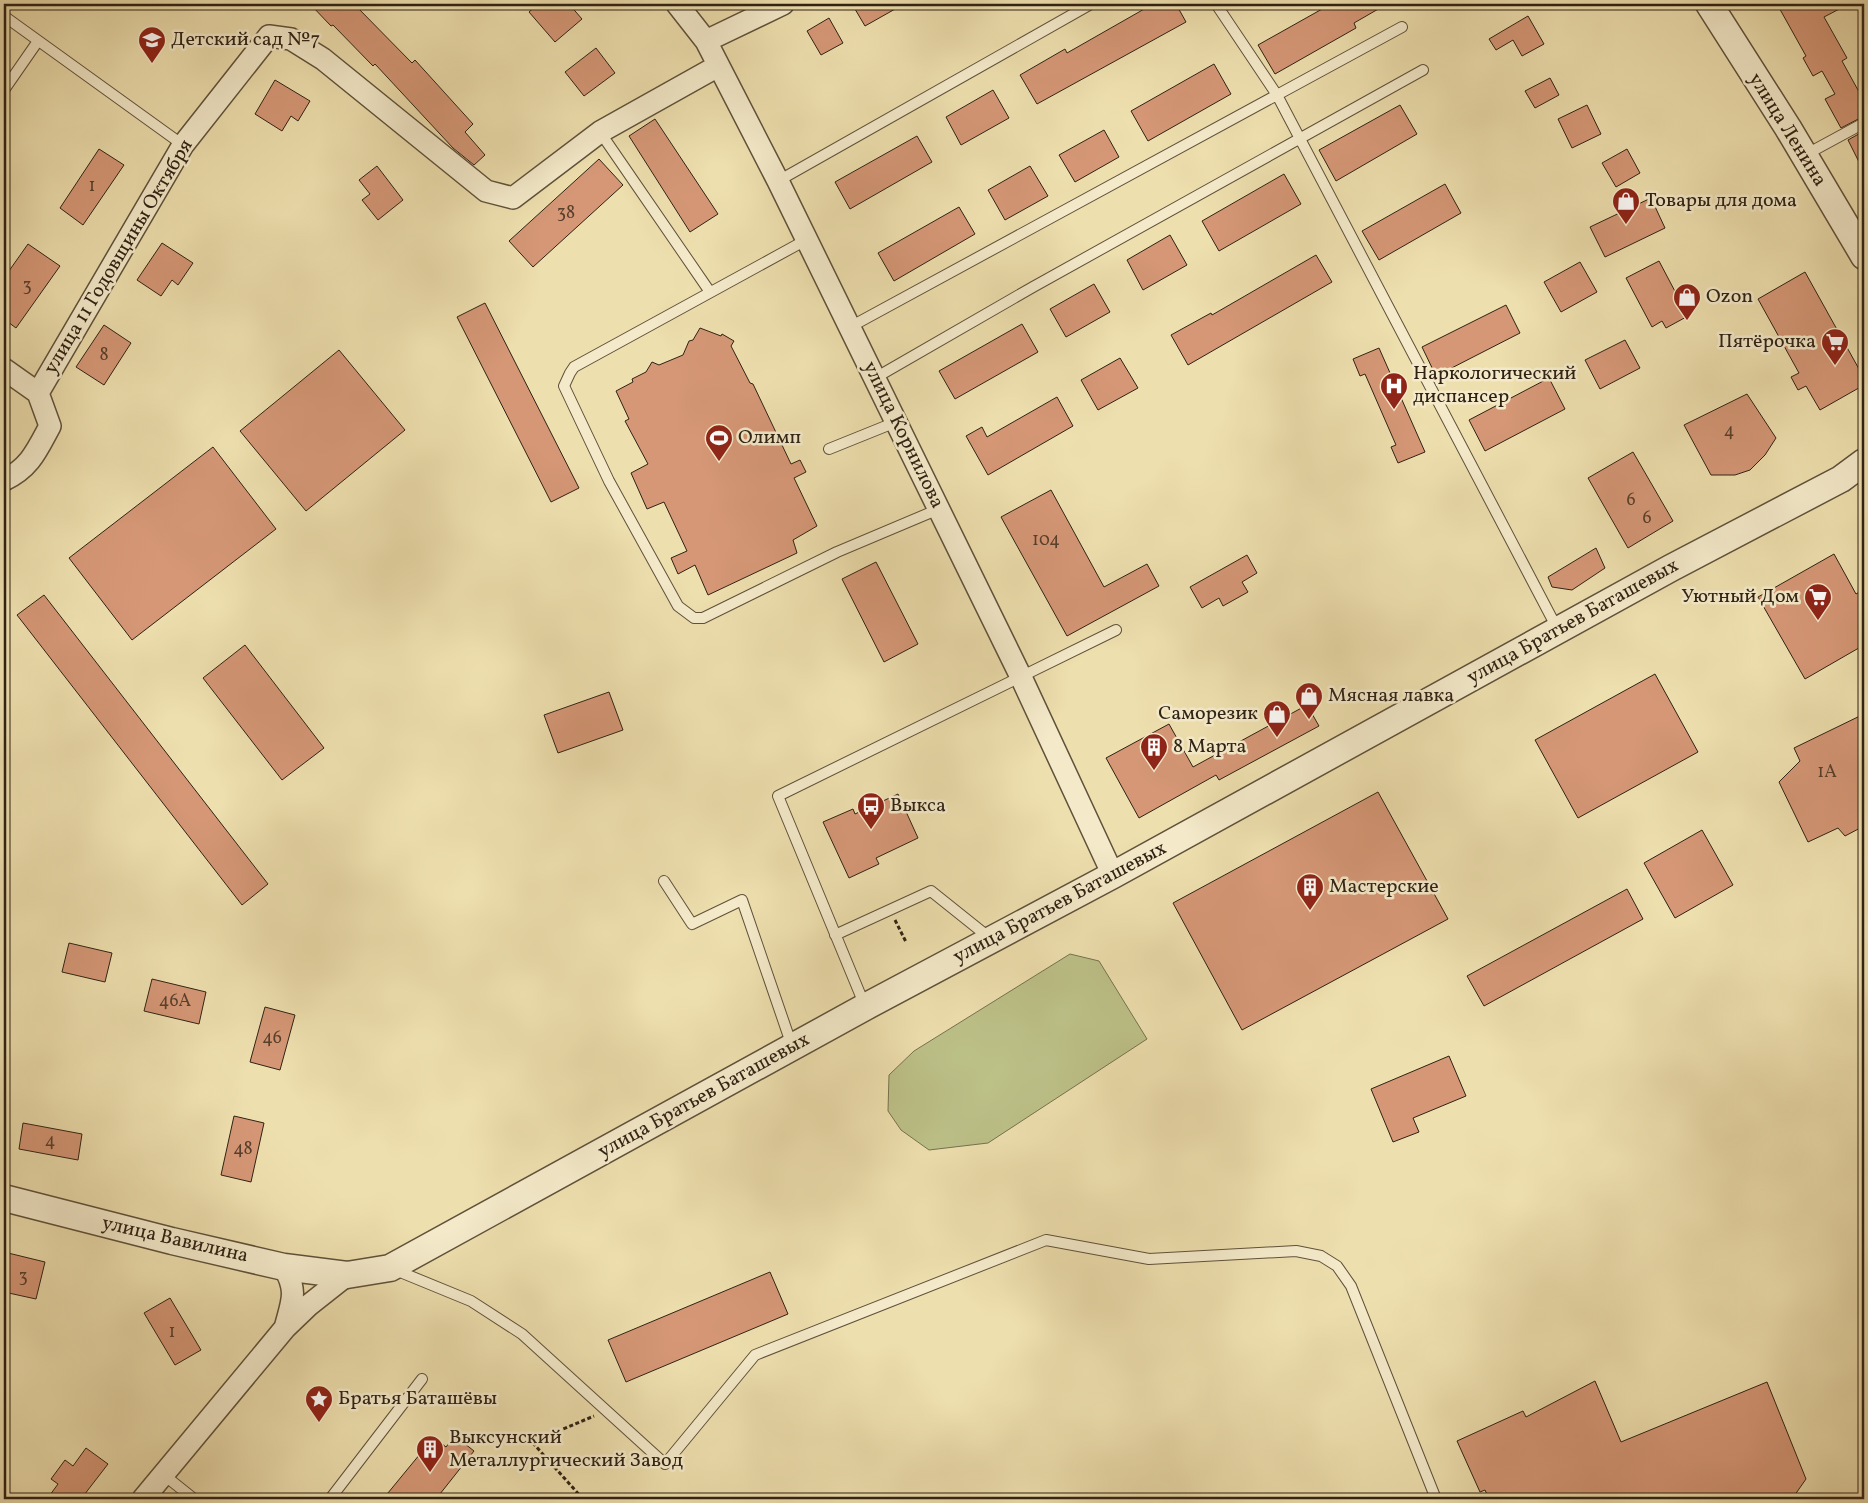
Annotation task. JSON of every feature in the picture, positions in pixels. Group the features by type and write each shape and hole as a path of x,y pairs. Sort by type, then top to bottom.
{"street":[{"name":"улица Корнилова","path":"677,4 706,41 778,181 939,509 1113,875"},
{"path":"706,41 782,4"},
{"name":"улица Ленина","path":"1709,4 1864,256"},
{"name":"улица 11 Годовщины Октября","path":"4,480 12,476 33,458 50,426 38,393 183,145 268,36 291,39 323,59 486,191 513,198 600,132"},
{"path":"600,132 718,66"},
{"path":"4,369 38,393"},
{"name":"улица Братьев Баташевых","path":"348,1274 390,1268 865,1007 1113,875 1671,568 1852,478 1864,462"},
{"name":"улица Вавилина","path":"4,1198 172,1241 284,1267 348,1274"},
{"path":"284,1267 292,1282 292,1301 285,1328"},
{"path":"143,1499 285,1328 309,1305 348,1274"}],"lane":[{"path":"778,181 1091,4"},
{"path":"1216,4 1277,95 1558,631"},
{"path":"4,16 183,145"},
{"path":"850,326 1402,27"},
{"path":"4,90 38,41"},
{"path":"875,378 1033,287 1422,70"},
{"path":"1804,156 1864,123"},
{"path":"600,132 710,292"},
{"path":"806,240 574,367 564,386 609,481 678,606 694,618 703,618 836,552 939,509"},
{"path":"829,449 896,422"},
{"path":"865,1007 778,796 1116,630"},
{"path":"664,881 692,924 742,900 793,1047"},
{"path":"835,935 931,890 992,940"},
{"path":"390,1268 471,1301 522,1334 665,1464 756,1355 1046,1240 1149,1259 1296,1252 1321,1256 1337,1266 1351,1286 1436,1499"},
{"path":"330,1499 422,1379"},
{"path":"164,1474 194,1499"}],"path":[{"path":"890,910 906,942"},
{"path":"583,1499 532,1442 606,1410"}],"green space":[{"path":"1070,954 1099,961 1147,1039 988,1143 929,1150 901,1130 888,1111 889,1075 914,1051"}],"building":[{"path":"310,4 354,4 412,63 415,60 473,124 465,132 485,155 474,165 453,148 375,64 373,66"},
{"path":"538,4 569,4 582,19 555,42 529,12"},
{"path":"852,4 904,4 865,26"},
{"path":"1153,4 1176,4 1186,22 1037,104 1020,75 1065,49 1067,53"},
{"path":"1331,4 1387,4 1354,23 1356,28 1275,74 1258,45"},
{"path":"1777,4 1849,4 1824,17 1847,58 1842,61 1864,101 1864,116 1841,128 1825,99 1835,94 1822,71 1813,76 1803,58 1806,56"},
{"path":"1528,16 1544,44 1522,56 1513,40 1496,50 1489,39"},
{"path":"829,18 843,43 821,55 807,31"},
{"path":"596,48 615,73 584,96 565,72"},
{"path":"1214,64 1231,94 1148,141 1131,111"},
{"path":"1550,78 1559,95 1535,108 1525,91"},
{"path":"275,80 310,101 298,121 291,116 282,131 255,114"},
{"path":"993,90 1009,118 961,145 946,117"},
{"path":"1400,105 1417,134 1336,181 1319,150"},
{"path":"1587,105 1601,134 1572,148 1558,119"},
{"path":"655,119 718,214 690,232 629,136"},
{"path":"1104,130 1119,157 1075,182 1059,155"},
{"path":"1864,131 1864,172 1848,140"},
{"path":"917,136 932,162 850,209 835,182"},
{"path":"99,149 124,165 83,225 60,208"},
{"path":"1627,149 1640,173 1616,187 1602,163"},
{"path":"599,159 623,185 533,267 509,241"},
{"path":"377,166 403,200 378,220 362,200 370,194 359,180"},
{"path":"1030,166 1048,196 1005,220 988,190"},
{"path":"1284,174 1301,204 1219,251 1202,221"},
{"path":"1445,184 1461,213 1379,260 1362,231"},
{"name":"Товары для дома","path":"1651,198 1665,228 1605,257 1590,227"},
{"path":"959,207 975,234 894,281 878,253"},
{"path":"1170,235 1187,265 1143,290 1127,260"},
{"path":"162,243 193,263 178,285 172,280 161,296 137,280"},
{"path":"28,244 60,266 16,328 4,319 4,278"},
{"path":"1316,255 1332,282 1188,365 1171,335 1211,313 1212,315"},
{"path":"1659,261 1688,316 1666,328 1662,321 1652,327 1626,278"},
{"path":"1580,262 1597,292 1561,312 1544,282"},
{"path":"1805,272 1864,378 1864,385 1820,410 1806,386 1798,390 1791,377 1799,373 1758,299"},
{"path":"1094,284 1110,312 1066,337 1050,309"},
{"path":"485,303 579,488 551,502 457,317"},
{"path":"1506,305 1520,333 1436,376 1422,347"},
{"path":"1022,324 1038,352 955,399 939,371"},
{"path":"104,325 131,343 104,385 76,367"},
{"name":"Олимп","path":"700,328 721,336 722,334 734,341 731,346 750,383 753,384 791,464 800,460 806,472 794,478 817,526 793,540 797,553 708,595 695,565 678,574 671,558 687,551 664,502 647,509 631,473 648,464 625,421 629,419 616,391 633,382 632,379 646,372 652,362 659,365 683,355 689,341 693,340"},
{"path":"1625,340 1640,368 1600,389 1585,360"},
{"name":"Наркологический диспансер","path":"1379,348 1425,452 1398,463 1391,447 1396,445 1365,374 1360,376 1353,359"},
{"path":"339,350 405,430 306,511 240,431"},
{"path":"1120,358 1138,388 1098,410 1081,380"},
{"path":"1549,378 1565,409 1485,451 1469,420"},
{"path":"1747,394 1776,438 1765,455 1750,470 1735,475 1711,475 1684,425"},
{"path":"1057,397 1073,426 988,475 966,436 982,427 987,437"},
{"path":"213,447 276,529 132,640 69,558"},
{"path":"1633,452 1673,521 1628,548 1588,478"},
{"path":"1051,490 1104,587 1147,564 1159,586 1067,636 1001,517"},
{"path":"1596,548 1605,568 1572,590 1552,587 1548,577"},
{"name":"Уютный Дом","path":"1834,554 1856,594 1864,589 1864,645 1805,679 1758,597"},
{"path":"1247,555 1257,573 1242,582 1248,592 1223,606 1219,598 1202,608 1190,587"},
{"path":"876,562 918,644 884,662 842,579"},
{"path":"44,595 268,884 242,905 17,615"},
{"path":"245,645 324,748 282,780 203,678"},
{"path":"1655,674 1698,752 1578,818 1535,740"},
{"path":"609,692 623,730 558,753 544,715"},
{"name":"8 Марта","path":"1307,705 1319,726 1219,780 1216,775 1139,818 1106,758 1169,724 1193,767"},
{"path":"1864,714 1864,826 1845,836 1838,828 1808,842 1779,782 1800,761 1794,748"},
{"name":"Мастерские","path":"1378,792 1448,919 1242,1030 1173,903"},
{"name":"Выкса","path":"898,794 918,838 876,858 879,864 849,878 823,822 853,809 855,814"},
{"path":"1702,830 1733,885 1675,918 1644,863"},
{"path":"1627,889 1643,919 1484,1006 1467,976"},
{"path":"69,943 112,953 105,982 62,972"},
{"path":"152,979 206,992 199,1024 144,1011"},
{"path":"265,1007 295,1015 280,1070 250,1062"},
{"path":"1449,1056 1466,1096 1413,1118 1419,1132 1393,1142 1371,1089"},
{"path":"234,1116 264,1123 251,1182 221,1175"},
{"path":"23,1123 82,1134 78,1160 19,1149"},
{"path":"4,1252 45,1262 36,1299 4,1292"},
{"path":"770,1272 788,1314 626,1382 608,1340"},
{"path":"170,1298 201,1350 175,1365 144,1313"},
{"path":"1595,1381 1621,1442 1767,1382 1806,1479 1792,1499 1489,1499 1485,1490 1480,1492 1457,1441 1523,1411 1526,1417"},
{"name":"Выксунский Металлургический Завод","path":"455,1436 474,1451 436,1499 383,1499 434,1437 446,1447"},
{"path":"86,1448 108,1464 81,1499 47,1499 58,1484 51,1479 65,1460 73,1466"}],"place":[{"name":"Детский сад №7","path":"152,64"},
{"name":"Товары для дома","path":"1626,225"},
{"name":"Ozon","path":"1687,321"},
{"name":"Пятёрочка","path":"1835,366"},
{"name":"Наркологический диспансер","path":"1394,410"},
{"name":"Олимп","path":"719,462"},
{"name":"Уютный Дом","path":"1818,621"},
{"name":"Мясная лавка","path":"1309,720"},
{"name":"Саморезик","path":"1277,738"},
{"name":"8 Марта","path":"1154,771"},
{"name":"Выкса","path":"871,830"},
{"name":"Мастерские","path":"1310,911"},
{"name":"Братья Баташёвы","path":"319,1423"},
{"name":"Выксунский Металлургический Завод","path":"430,1473"}]}
